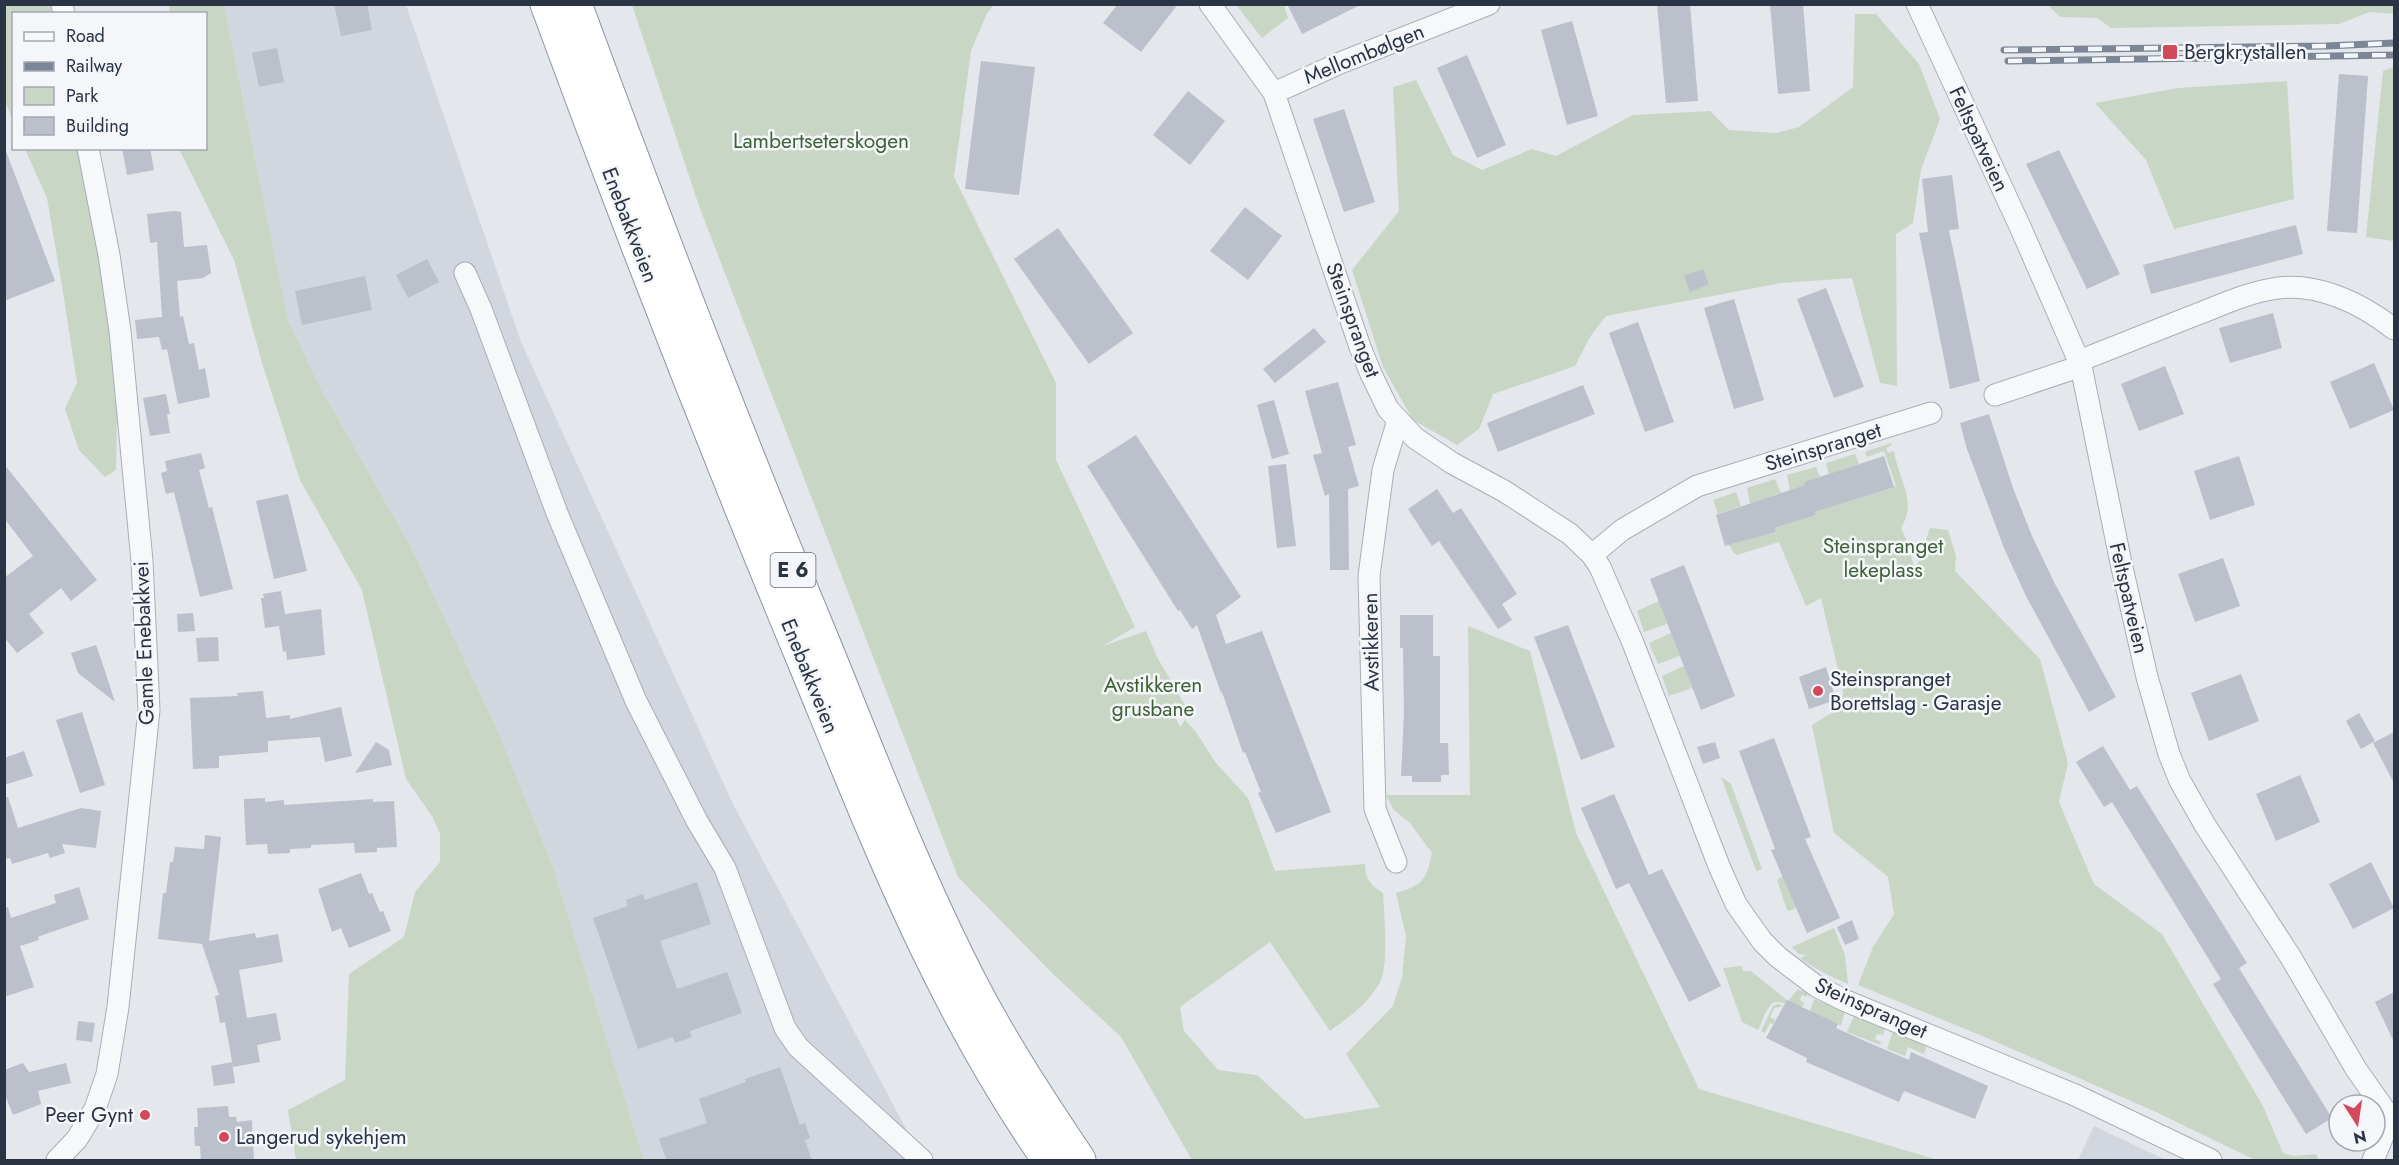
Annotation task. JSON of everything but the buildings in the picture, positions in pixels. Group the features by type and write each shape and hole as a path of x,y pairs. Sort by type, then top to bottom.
{"highway":[{"name":"Enebakkveien","path":"547,4 652,284 775,592 892,874 929,957 972,1039 1049,1161"},
{"name":"Enebakkveien","path":"575,4 709,361 936,913 1009,1051 1079,1161"}],"street":[{"name":"Steinspranget","path":"1210,4 1274,93 1367,365 1388,409 1415,438 1452,463 1530,507 1570,534 1592,555 1610,586 1723,876 1736,904 1768,948 1800,975 1846,1001 2068,1092 2211,1161"},
{"name":"Mellombølgen","path":"1274,93 1340,63 1489,4"},
{"name":"Feltspatveien","path":"1917,4 2036,262 2080,364 2147,677 2169,754 2180,781 2205,825 2290,956 2364,1082 2393,1117 2373,1161"},
{"name":"Gamle Enebakkvei","path":"57,1161 77,1139 96,1109 107,1074 118,1007 149,710 142,561 120,331 109,255 88,150"},
{"path":"465,273 481,309 557,513 631,690 697,822 725,868 784,1028 798,1047 922,1161"},
{"path":"1995,395 2080,364 2234,300 2275,288 2315,290 2336,296 2367,310 2394,329"},
{"name":"Steinspranget","path":"1592,555 1622,531 1697,486 1931,413"},
{"name":"Avstikkeren","path":"1396,862 1375,809 1369,576 1383,470 1398,420"}],"shaded area":[{"path":"224,5 406,5 521,342 733,804 911,1138 929,1160 644,1160 553,867 497,729 411,547 318,383 288,320"},
{"path":"2094,1126 2166,1160 2078,1160"}],"green space":[{"path":"2394,4 2394,14 2370,12 2339,24 2111,28 2097,18 2060,17 2048,5"},
{"path":"4,5 57,5 59,12 12,12 12,118 5,101"},
{"path":"169,5 224,5 288,320 318,383 411,547 497,729 553,867 644,1160 296,1160 288,1110 345,1080 349,974 404,937 415,892 440,862 440,834 432,816 406,779 362,590 300,480 262,363 234,260 179,150 207,150 207,12 170,12"},
{"name":"Lambertseterskogen","path":"632,5 994,5 987,13 971,51 954,177 1056,383 1056,460 1135,627 1103,646 1146,631 1157,657 1185,705 1173,712 1180,727 1185,720 1196,732 1216,763 1248,798 1275,871 1365,864 1370,882 1383,893 1385,951 1380,982 1364,1003 1330,1031 1270,942 1180,1007 1184,1031 1218,1070 1257,1075 1305,1119 1380,1107 1346,1054 1393,1006 1402,977 1406,936 1396,893 1422,881 1428,870 1432,853 1410,823 1394,810 1386,795 1470,795 1468,626 1530,651 1576,833 1699,1089 1938,1160 1192,1160 1121,1037 1052,973 958,877 699,206"},
{"path":"1236,5 1284,5 1288,18 1262,38"},
{"path":"1855,14 1876,14 1919,64 1940,119 1921,170 1913,223 1896,234 1897,386 1880,383 1852,278 1781,283 1606,316 1590,337 1575,366 1493,394 1479,429 1457,445 1413,420 1383,367 1352,270 1399,211 1393,87 1416,80 1453,155 1482,170 1532,149 1556,156 1633,115 1710,111 1729,130 1776,133 1799,127 1853,87"},
{"path":"2394,67 2394,241 2366,237 2383,71"},
{"path":"2287,81 2294,199 2174,229 2146,160 2095,103 2178,88"},
{"path":"25,150 82,150 118,363 116,470 105,477 79,450 65,409 77,383 47,198"},
{"name":"Steinspranget lekeplass","path":"1891,443 1892,445 1886,448 1888,453 1894,451 1907,499 1908,509 1901,528 1915,571 1930,528 1948,530 1956,556 1955,571 2040,659 2068,763 2059,802 2094,884 2162,934 2263,1106 2283,1153 2293,1156 2316,1154 2319,1160 2255,1160 2156,1112 1992,1040 1858,985 1873,947 1894,914 1888,877 1834,833 1812,725 1842,706 1843,691 1821,598 1806,606 1779,542 1737,555 1729,545 1776,532 1775,528 1816,515 1815,512 1896,486 1884,451 1867,457 1865,453"},
{"path":"1855,454 1859,464 1829,474 1826,463"},
{"path":"1816,467 1820,477 1790,490 1787,475"},
{"path":"1775,479 1781,493 1750,504 1747,488"},
{"path":"1736,492 1741,506 1718,514 1713,500"},
{"path":"1659,601 1667,624 1644,632 1637,611"},
{"path":"1671,633 1680,656 1658,664 1649,643"},
{"path":"1684,666 1692,688 1669,696 1662,676"},
{"path":"1721,777 1731,784 1762,869 1757,873"},
{"path":"1783,876 1796,908 1789,911 1777,880"},
{"path":"1834,928 1845,955 1848,984 1806,962 1800,958 1806,955 1799,954 1792,947"},
{"path":"1742,966 1743,971 1751,971 1788,1001 1798,989 1807,993 1807,997 1802,995 1800,1000 1804,1003 1801,1010 1777,1002 1769,1007 1758,1030 1742,1022 1723,968"},
{"path":"1814,999 1845,1011 1841,1026 1810,1012"},
{"path":"1778,1004 1784,1006 1775,1008 1770,1017 1775,1020 1773,1024 1770,1023 1765,1033 1761,1031 1773,1006"},
{"path":"1854,1016 1885,1028 1883,1035 1877,1034 1875,1039 1881,1042 1880,1045 1847,1032"},
{"path":"1895,1032 1925,1045 1924,1054 1908,1047 1905,1056 1887,1049 1892,1034"}],"railway":[{"path":"2004,50 2394,43"},
{"path":"2008,61 2394,55"}],"place":[{"name":"Bergkrystallen","path":"2170,52"},
{"name":"Steinspranget Borettslag - Garasje","path":"1818,691"},
{"name":"Peer Gynt","path":"145,1115"},
{"name":"Langerud sykehjem","path":"224,1137"}],"park label":[{"name":"Avstikkeren grusbane","path":"1153,697"}]}
